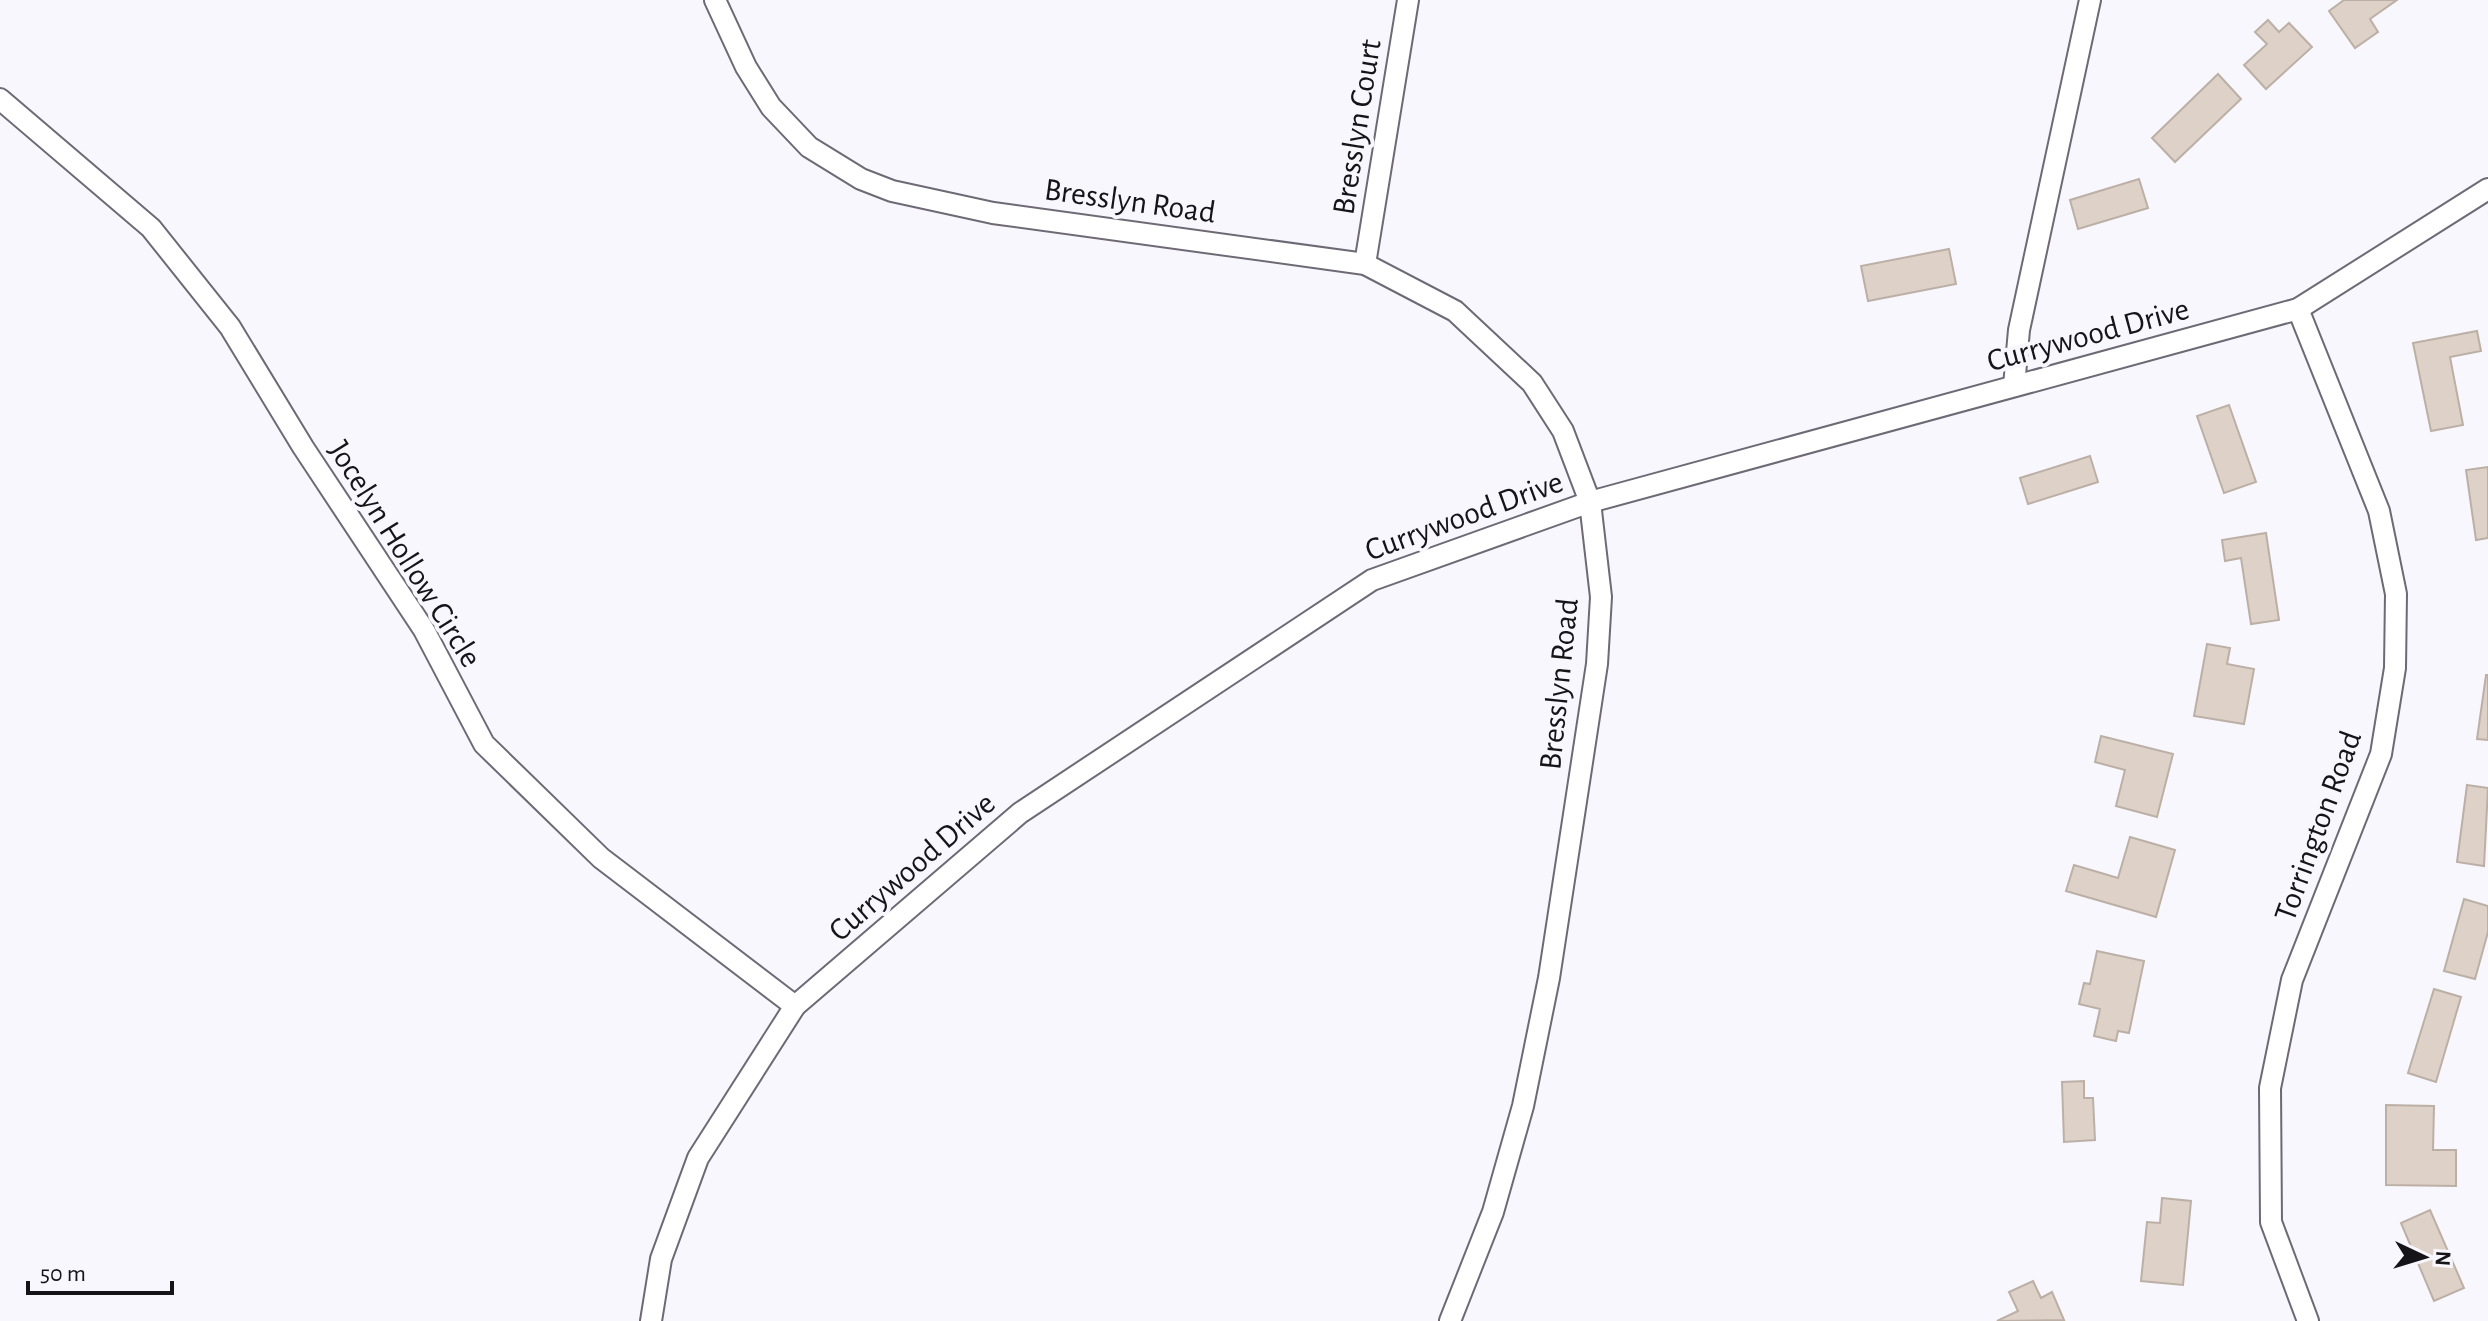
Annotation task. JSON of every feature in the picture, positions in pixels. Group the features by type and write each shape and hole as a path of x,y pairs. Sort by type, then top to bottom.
{"street":[{"name":"Bresslyn Road","path":"715,0 746,67 771,107 809,147 861,179 892,191 993,213 1365,264 1455,311 1532,383 1563,431 1590,502 1601,597 1597,664 1549,978 1504,1179 1450,1321"},
{"name":"Bresslyn Court","path":"1365,264 1408,0"},
{"path":"2014,386 2019,330 2090,0"},
{"name":"Jocelyn Hollow Circle","path":"0,99 151,228 230,327 303,447 424,630 484,744 601,858 795,1006"},
{"name":"Currywood Drive","path":"651,1321 661,1259 698,1158 795,1006 1020,813 1372,580 1590,502 2298,309 2488,189"},
{"name":"Torrington Road","path":"2298,309 2379,511 2396,594 2395,668 2381,754 2292,980 2270,1088 2271,1222 2308,1321"}],"building":[{"path":"2344,0 2397,0 2370,19 2378,32 2355,48 2329,11"},
{"path":"2268,20 2279,32 2289,23 2312,47 2266,89 2244,65 2267,44 2255,32"},
{"path":"2218,74 2241,99 2175,162 2152,138"},
{"path":"2139,179 2148,208 2078,229 2070,200"},
{"path":"1949,249 1956,284 1868,301 1861,266"},
{"path":"2477,331 2481,351 2450,357 2463,425 2431,431 2413,343"},
{"path":"2229,405 2256,482 2224,493 2197,416"},
{"path":"2090,456 2098,482 2028,504 2020,478"},
{"path":"2488,467 2488,538 2476,540 2466,470"},
{"path":"2266,533 2279,620 2251,624 2241,558 2225,561 2222,540"},
{"path":"2207,644 2230,648 2227,664 2254,669 2244,724 2194,716"},
{"path":"2488,675 2488,740 2477,739"},
{"path":"2101,736 2173,754 2157,817 2116,806 2125,770 2095,762"},
{"path":"2467,785 2488,788 2484,866 2457,862"},
{"path":"2130,837 2175,850 2156,917 2066,891 2074,865 2118,878"},
{"path":"2464,899 2488,906 2488,932 2475,979 2444,971"},
{"path":"2097,951 2144,961 2129,1033 2118,1031 2116,1041 2094,1036 2100,1009 2079,1004 2084,983 2090,984"},
{"path":"2434,989 2461,997 2436,1082 2408,1073"},
{"path":"2084,1081 2084,1098 2093,1098 2095,1140 2064,1142 2062,1082"},
{"path":"2386,1105 2434,1106 2433,1150 2456,1150 2456,1186 2386,1185"},
{"path":"2162,1198 2191,1201 2183,1285 2141,1281 2147,1222 2160,1223"},
{"path":"2430,1210 2464,1288 2434,1301 2401,1223"},
{"path":"2033,1281 2041,1298 2052,1292 2064,1320 1997,1321 2018,1311 2009,1292"}]}
